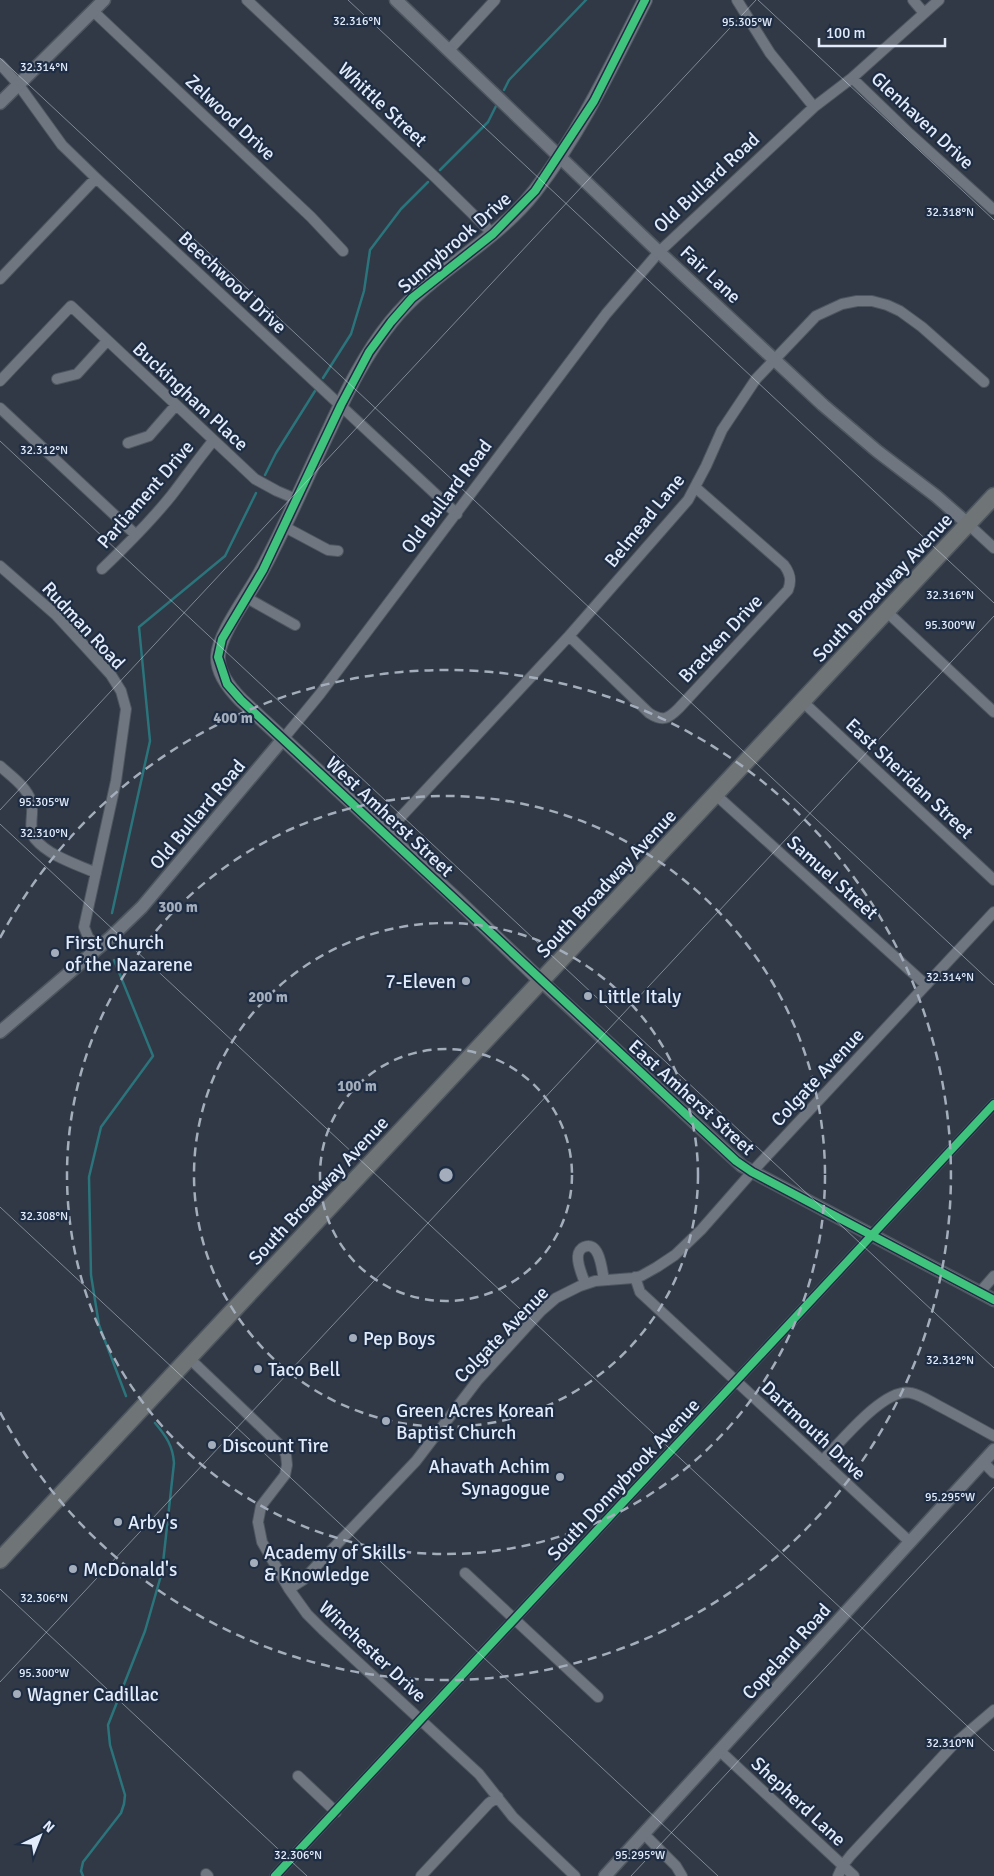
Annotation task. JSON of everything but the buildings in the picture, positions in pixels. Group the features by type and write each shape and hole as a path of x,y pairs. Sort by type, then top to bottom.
{"main road":[{"name":"Sunnybrook Drive","path":"222,672 218,657 222,640 263,570 341,405 369,352 412,298 492,234 535,191 594,101 645,0"},
{"name":"South Broadway Avenue","path":"0,1560 994,496"},
{"name":"West Amherst Street","path":"222,672 234,694 541,981"}],"street":[{"path":"0,103 104,0"},
{"name":"Whittle Street","path":"247,0 436,178 492,234"},
{"name":"Fair Lane","path":"396,0 560,155 659,252 841,421 936,496 968,524"},
{"path":"449,50 495,0"},
{"path":"737,0 770,53 814,108"},
{"path":"914,0 924,13"},
{"name":"Old Bullard Road","path":"0,1032 98,948 142,907 320,694 606,314 659,252 814,108 852,78 939,0"},
{"name":"Zelwood Drive","path":"93,10 311,217 343,251"},
{"name":"Beechwood Drive","path":"0,64 18,84 62,144 96,178 457,514"},
{"name":"Glenhaven Drive","path":"852,78 910,134 993,209"},
{"path":"0,279 96,178"},
{"name":"Belmead Lane","path":"385,834 569,636 688,500 722,430 756,379 816,316 842,304 857,301 872,301 887,305 900,311 922,327 984,382"},
{"name":"Buckingham Place","path":"0,381 71,306 255,479 277,491 296,498"},
{"path":"57,379 77,374 107,341"},
{"path":"128,443 149,436 176,405"},
{"path":"0,408 136,535"},
{"name":"Parliament Drive","path":"102,569 171,496 196,462 214,442"},
{"name":"Bracken Drive","path":"569,636 649,714 657,718 664,718 671,716 679,708 788,590 791,579 789,571 784,565 695,487"},
{"path":"968,524 994,548"},
{"path":"284,526 328,550 338,551"},
{"name":"Rudman Road","path":"0,566 56,615 111,676 121,692 126,709 125,730 116,781 84,927 88,937 98,948"},
{"path":"247,598 295,625"},
{"path":"886,611 994,712"},
{"name":"East Sheridan Street","path":"803,702 994,880"},
{"path":"0,766 23,788 31,802 32,833 35,838 46,849 96,873"},
{"name":"Samuel Street","path":"716,795 926,985"},
{"name":"Colgate Avenue","path":"289,1590 303,1580 416,1461 473,1385 541,1311 556,1298 585,1284 635,1277 649,1272 675,1254 701,1230 752,1172 994,912"},
{"name":"East Amherst Street","path":"541,981 736,1161 752,1172 994,1300"},
{"name":"South Donnybrook Avenue","path":"275,1876 994,1104"},
{"path":"585,1284 578,1257 581,1249 587,1246 592,1246 597,1252 604,1280"},
{"path":"980,1292 994,1276"},
{"name":"Dartmouth Drive","path":"635,1277 640,1292 910,1542"},
{"name":"Winchester Drive","path":"189,1358 276,1440 286,1455 285,1475 262,1506 258,1517 262,1542 289,1590 307,1614 479,1774 513,1817 575,1876"},
{"path":"822,1461 875,1406 889,1397 900,1393 911,1392 994,1436"},
{"name":"Copeland Road","path":"605,1876 994,1450"},
{"path":"983,1462 994,1473"},
{"path":"465,1572 513,1620 598,1697"},
{"path":"838,1876 842,1865 940,1758 994,1710"},
{"name":"Shepherd Lane","path":"720,1751 854,1876"},
{"path":"298,1776 336,1812"},
{"path":"421,1876 489,1803 498,1797"},
{"path":"644,1834 676,1866 682,1876"}],"waterway":[{"path":"504,90 509,80 586,0"},
{"path":"440,170 488,122 497,104"},
{"path":"323,378 351,334 364,291 370,250 401,209 428,182"},
{"path":"265,475 276,453 315,391"},
{"path":"112,913 150,741 139,627 225,556 256,493"},
{"path":"114,960 153,1056 101,1127 89,1177 91,1275 99,1325 126,1396"},
{"path":"83,1876 81,1871 83,1862 121,1813 124,1804 125,1795 110,1745 108,1725 145,1631 162,1572 174,1463 168,1441 155,1423"}],"cycle path":[{"path":"645,0 594,101 535,191 493,234 412,298 369,352 341,405 263,570 222,639 218,657 227,684 241,700 736,1161 752,1172 994,1300"},
{"path":"275,1876 994,1104"}],"place":[{"name":"First Church of the Nazarene","path":"55,953"},
{"name":"7-Eleven","path":"466,981"},
{"name":"Little Italy","path":"588,996"},
{"name":"Pep Boys","path":"353,1338"},
{"name":"Taco Bell","path":"258,1369"},
{"name":"Green Acres Korean Baptist Church","path":"386,1421"},
{"name":"Discount Tire","path":"212,1445"},
{"name":"Ahavath Achim Synagogue","path":"560,1477"},
{"name":"Arby's","path":"118,1522"},
{"name":"Academy of Skills & Knowledge","path":"254,1563"},
{"name":"McDonald's","path":"73,1569"},
{"name":"Wagner Cadillac","path":"17,1694"}]}
